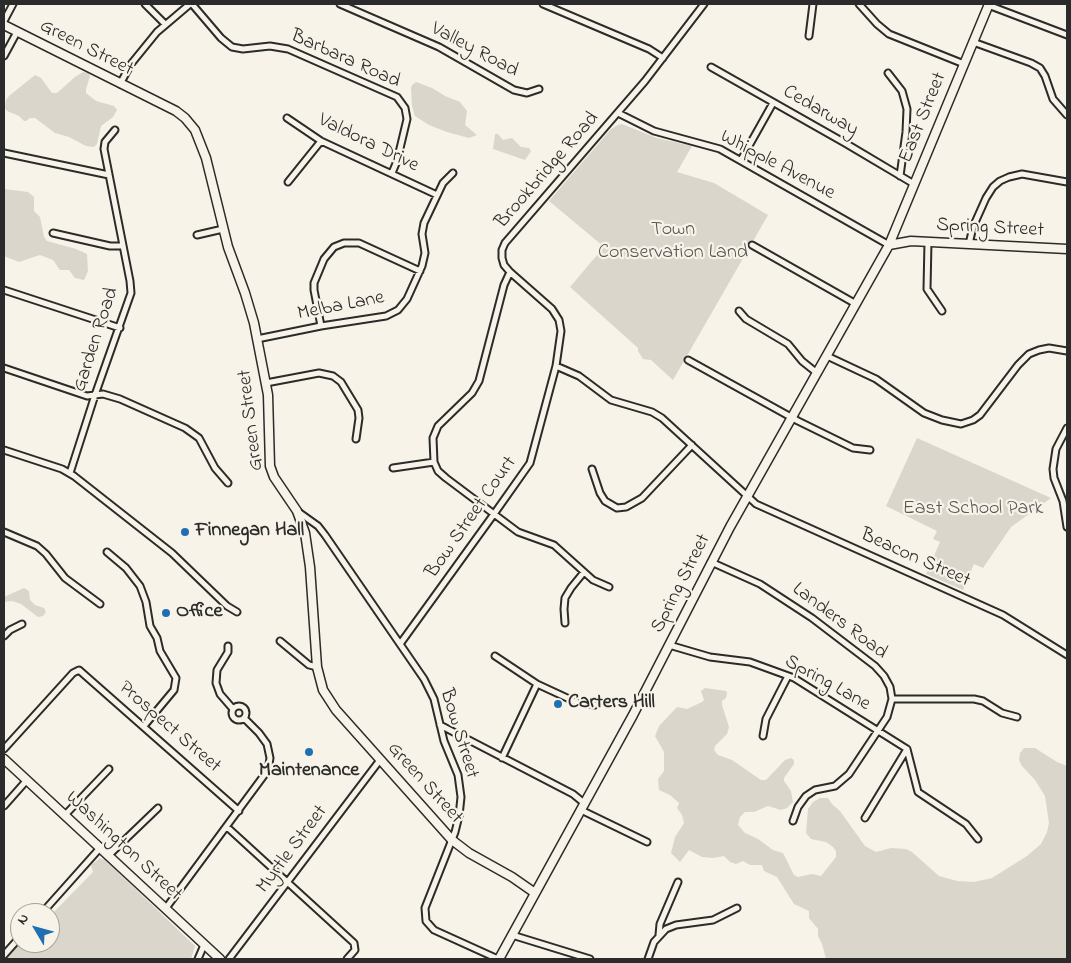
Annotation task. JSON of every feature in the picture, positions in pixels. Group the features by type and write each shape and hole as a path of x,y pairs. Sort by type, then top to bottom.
{"street":[{"path":"4,21 12,4"},
{"path":"145,4 165,24"},
{"path":"120,84 135,59 165,24 191,4"},
{"name":"Barbara Road","path":"191,4 221,38 232,47 243,49 270,46 288,49 397,97 405,108 407,119 397,161 392,173"},
{"name":"Valley Road","path":"340,4 439,47 514,90 527,93 539,89"},
{"path":"543,4 650,49 663,58"},
{"name":"Brookbridge Road","path":"510,272 505,267 502,258 502,250 506,242 618,113 704,4"},
{"path":"809,36 813,4"},
{"path":"859,4 886,32 964,64"},
{"path":"988,4 1067,35"},
{"name":"East Street","path":"889,245 988,4"},
{"name":"Green Street","path":"4,25 176,111 186,118 195,130 206,158 228,248 250,308 257,339 269,409 270,466 274,477 297,511 305,533 316,666 322,687 332,705 452,840 469,853 512,877 535,893"},
{"path":"4,56 16,32"},
{"path":"973,42 1040,68 1045,76 1053,99 1067,115"},
{"name":"Cedarway","path":"711,67 914,184"},
{"path":"888,73 902,91 907,109 900,176"},
{"path":"741,160 773,102"},
{"name":"Whipple Avenue","path":"618,113 654,131 711,146 741,160 889,245"},
{"name":"Valdora Drive","path":"286,118 321,141 437,195"},
{"name":"Garden Road","path":"70,473 95,395 130,298 131,289 103,145 115,130"},
{"path":"288,182 321,141"},
{"path":"4,153 109,175"},
{"name":"Melba Lane","path":"257,339 392,314 405,302 420,271 425,251 422,237 423,226 443,183 453,173"},
{"path":"969,244 973,228 986,198 993,187 1000,181 1022,174 1067,182"},
{"path":"197,235 223,229"},
{"name":"Spring Street","path":"895,232 911,241"},
{"path":"53,233 110,246 123,246"},
{"name":"Spring Street","path":"498,959 583,806 711,562 889,245 911,241 1067,249"},
{"path":"321,326 314,290 314,279 327,254 339,245 349,242 359,243 420,271"},
{"path":"928,242 927,289 942,311"},
{"path":"752,245 856,304"},
{"path":"510,272 504,285 480,381 472,393 436,429 432,440 434,462 438,471 446,478 521,534 554,545 595,581 609,587"},
{"name":"Bow Street Court","path":"400,644 529,465 556,366 562,334 558,317 550,307 510,272"},
{"path":"4,290 120,328"},
{"path":"739,310 746,320 788,344 805,364 817,373"},
{"path":"827,356 876,380 924,413 947,422 961,424 973,420 980,415 1018,365 1029,354 1050,348 1067,351"},
{"path":"688,360 791,418 853,448 870,450"},
{"name":"Beacon Street","path":"556,366 579,376 611,400 658,415 757,504 1004,615 1067,655"},
{"path":"4,368 87,396 103,394 132,404 194,433 200,439 215,468 228,483"},
{"path":"266,383 320,373 333,376 341,382 358,410 359,418 356,439"},
{"path":"1067,428 1056,449 1053,469 1054,478 1065,500 1067,527"},
{"path":"592,470 600,494 605,501 617,508 626,507 642,498 692,445"},
{"path":"4,450 70,473 172,553 229,607 237,612"},
{"path":"393,468 434,462"},
{"name":"Bow Street","path":"297,511 318,526 432,693 444,741 460,786 459,816 452,840 426,906 424,913 426,921 434,930 498,959"},
{"path":"4,532 36,546 46,554 60,573 100,604"},
{"path":"107,552 126,568 140,586 146,602 150,626 157,638 162,654 176,678 173,692 144,726"},
{"name":"Landers Road","path":"711,562 760,584 852,647 884,676 890,687 892,699"},
{"path":"565,622 564,609 566,598 571,588 584,572"},
{"path":"4,636 10,630 22,624"},
{"path":"280,641 309,665 316,666"},
{"name":"Spring Lane","path":"669,645 710,657 750,662 788,676 803,683 907,749"},
{"path":"228,646 228,652 216,675 220,694 234,709"},
{"path":"495,656 537,684 580,704 595,705"},
{"name":"Prospect Street","path":"4,749 74,672 78,670 239,811"},
{"path":"763,736 766,717 788,676"},
{"path":"502,758 537,684"},
{"path":"793,821 798,807 806,796 815,790 835,786 847,778 887,716 892,699 974,699 983,701 1002,713 1016,717"},
{"path":"238,706 243,708 246,713 244,718 234,719 232,714 234,709 238,706"},
{"path":"166,908 265,776 270,760 269,752 265,741 244,718"},
{"path":"440,725 575,795 583,806 647,842"},
{"path":"865,818 907,749"},
{"path":"907,749 918,792 964,823 978,839"},
{"name":"Washington Street","path":"4,759 220,959"},
{"name":"Myrtle Street","path":"229,959 380,760"},
{"path":"65,816 109,769"},
{"path":"4,806 27,780"},
{"path":"108,856 158,808"},
{"path":"227,827 354,944 355,950 347,959"},
{"path":"51,903 100,848"},
{"path":"659,935 660,924 665,910 678,882"},
{"path":"648,959 652,946 659,935 673,926 713,920 737,908"},
{"path":"512,935 590,959"},
{"path":"506,959 507,944"},
{"path":"198,959 204,945"}],"green space":[{"path":"83,72 88,73 90,76 86,93 96,101 114,106 117,110 113,117 101,126 97,144 94,147 86,146 69,137 55,133 35,118 24,121 5,108 6,100 9,96 35,75 41,78 52,93 57,93"},
{"path":"416,82 460,102 467,111 465,125 477,135 469,138 447,132 429,125 415,116 412,106 411,88"},
{"name":"Town Conservation Land","path":"622,124 657,138 692,146 677,172 714,183 768,215 673,380 651,360 643,359 638,348 570,287 603,246 549,201 611,129"},
{"path":"495,134 498,134 503,140 512,138 521,147 529,148 531,151 525,160 493,149"},
{"path":"4,189 28,192 34,197 34,211 40,217 44,237 47,241 87,254 88,271 84,280 75,278 69,270 60,270 53,260 40,255 19,262 4,256"},
{"name":"East School Park","path":"917,438 1051,498 1011,527 983,568 974,564 963,590 926,574 940,542 933,539 937,531 886,506"},
{"path":"24,588 29,591 30,600 35,605 44,608 46,612 43,616 38,617 21,604 12,601 4,602 4,597"},
{"path":"705,688 726,691 727,693 726,698 722,701 722,705 729,727 727,734 715,746 714,750 718,755 732,760 761,780 766,780 785,760 791,758 794,760 794,764 784,778 791,791 793,802 787,808 781,810 768,806 754,812 745,812 740,817 738,825 745,833 758,839 773,850 783,853 794,875 798,877 812,874 821,876 836,857 836,851 833,847 826,842 811,839 806,833 808,809 813,802 820,798 828,798 840,811 865,846 876,852 891,848 906,849 939,876 957,881 974,882 992,878 1027,856 1041,844 1047,832 1049,823 1045,796 1035,780 1022,766 1019,760 1020,753 1024,748 1035,748 1067,766 1067,959 826,959 818,936 818,929 809,918 809,911 794,904 777,877 764,871 762,865 750,865 743,861 736,864 730,862 724,856 702,857 689,850 680,862 671,853 675,837 684,823 682,815 677,808 679,803 670,795 659,790 658,779 664,771 664,752 655,736 659,726 677,707 687,709 702,702 704,700 701,691"},
{"path":"100,858 105,860 195,946 191,959 6,959 11,953 60,953 60,906 93,872 91,865"}],"place":[{"name":"Finnegan Hall","path":"185,532"},
{"name":"Office","path":"166,613"},
{"name":"Carters Hill","path":"558,704"},
{"name":"Maintenance","path":"309,752"}]}
